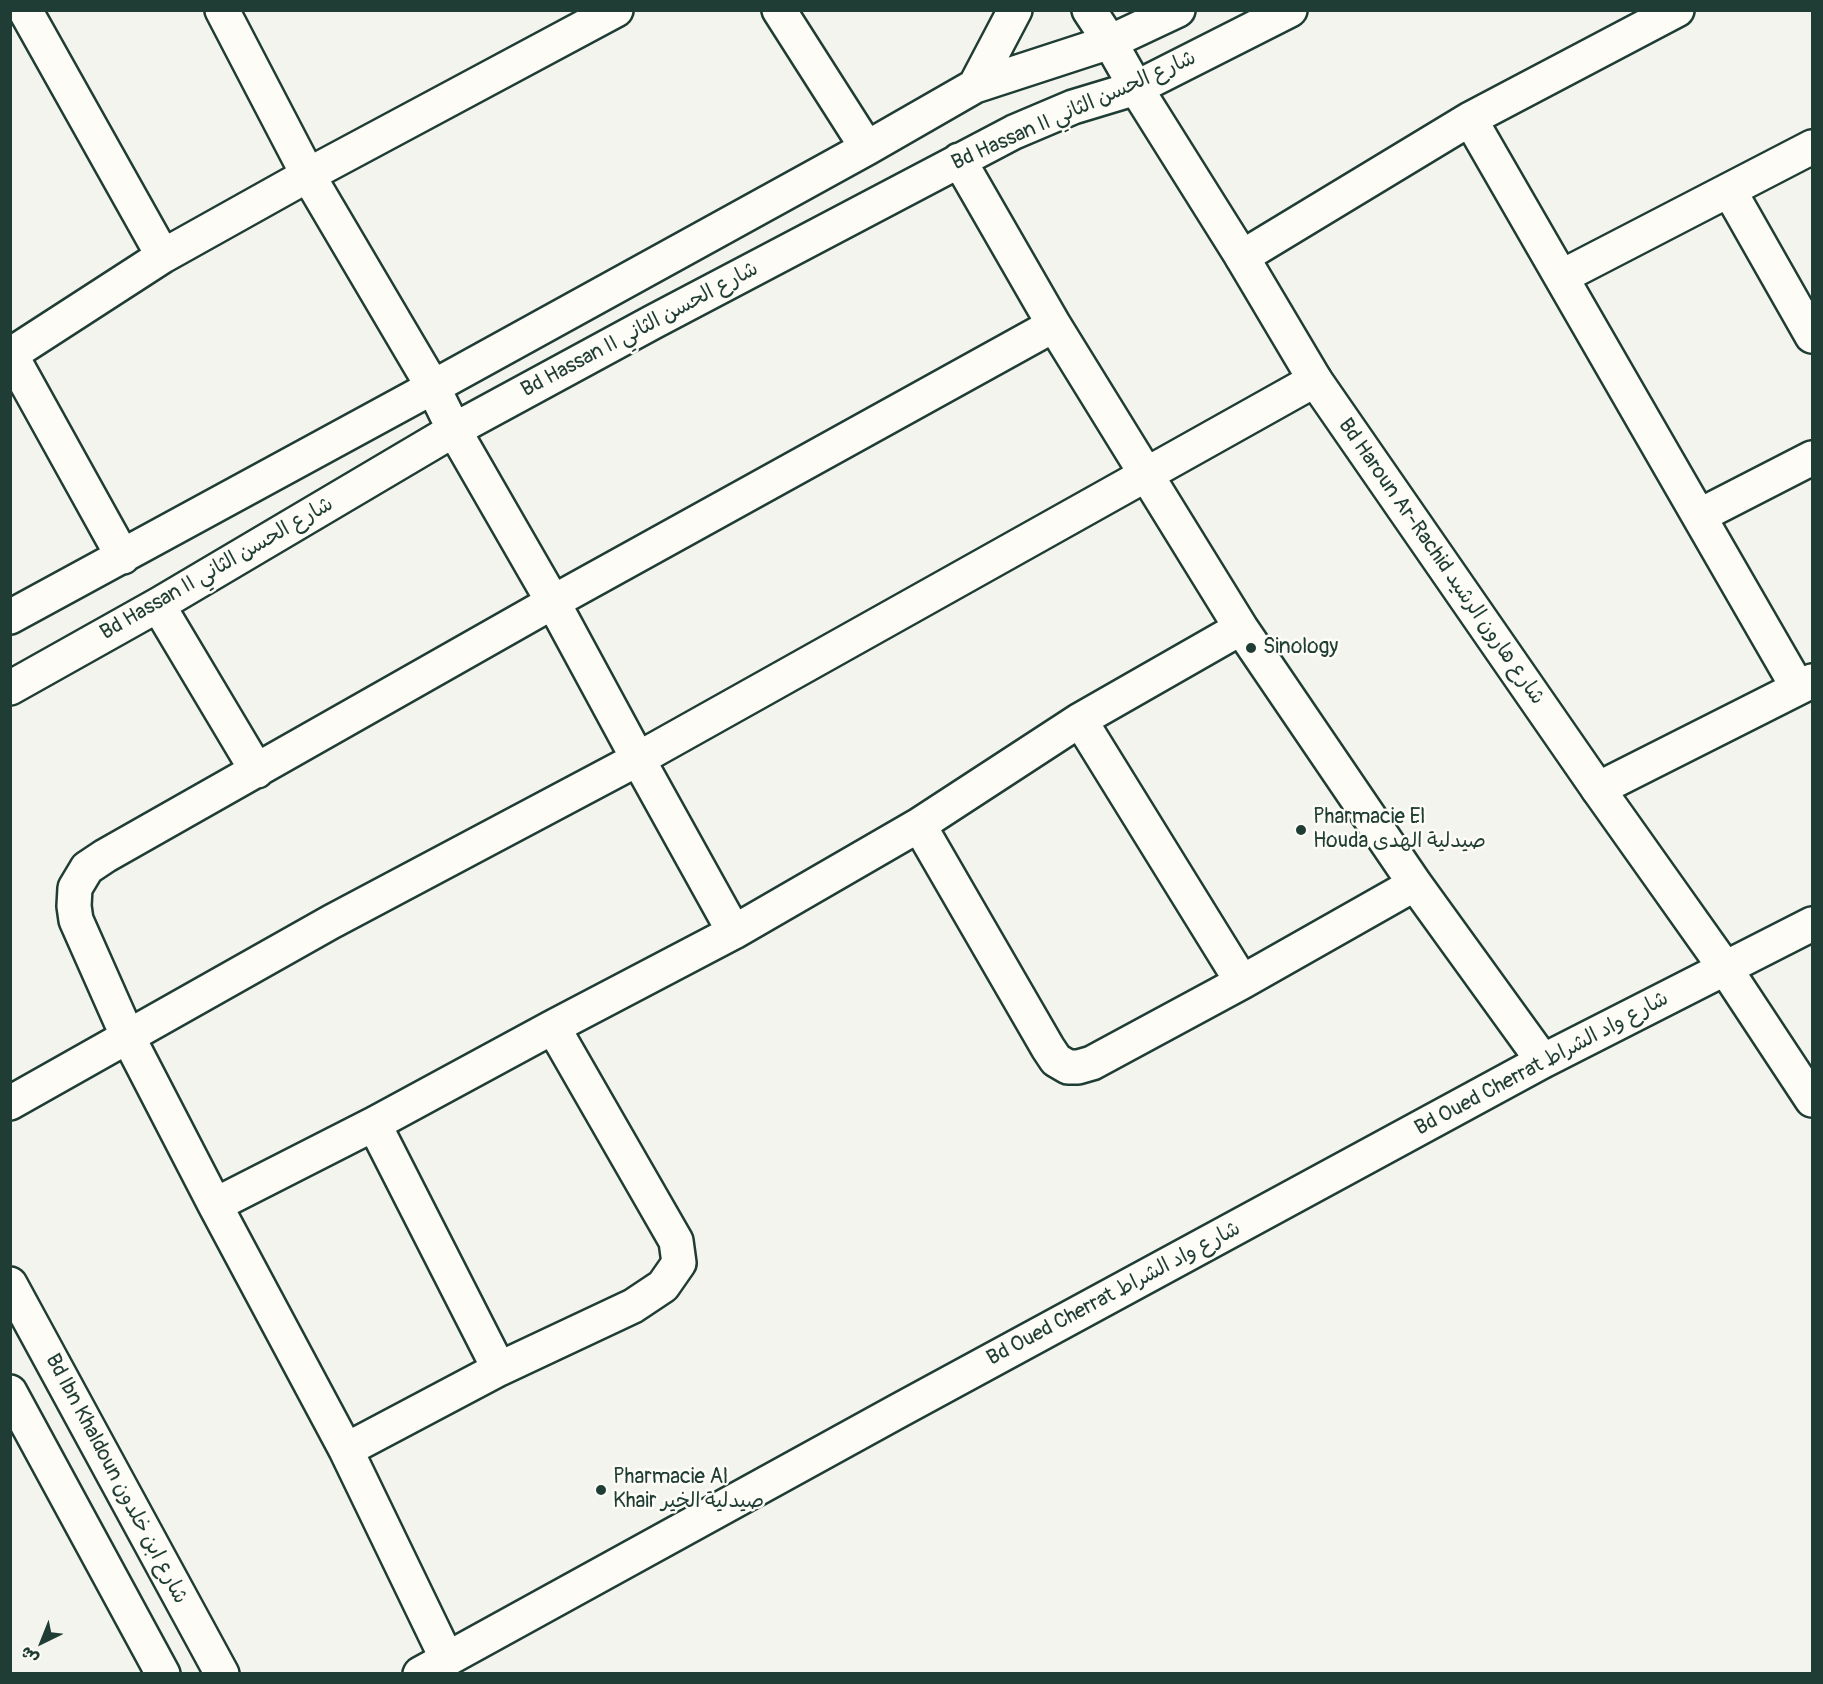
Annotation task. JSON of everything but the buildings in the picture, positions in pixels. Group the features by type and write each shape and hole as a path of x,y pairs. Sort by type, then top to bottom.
{"street":[{"path":"25,10 163,256"},
{"path":"222,10 308,175 433,387 454,430 553,602 734,932"},
{"path":"123,557 11,355 163,256 308,175 616,10"},
{"path":"779,10 867,148"},
{"path":"975,86 1015,10"},
{"name":"Bd Haroun Ar-Rachid شارع هارون الرشيد","path":"1089,10 1242,257 1315,380 1725,968 1812,1100"},
{"path":"10,617 433,387 975,86 1110,42 1178,10"},
{"name":"Bd Hassan II شارع الحسن الثاني","path":"10,688 454,430 959,160 1014,132 1072,107 1136,88 1290,10"},
{"path":"1242,257 1470,119 1674,11"},
{"path":"1470,119 1699,516 1805,685 1598,789"},
{"path":"1561,277 1812,147"},
{"path":"959,160 1053,325 1241,628 1415,884 1543,1062"},
{"path":"1729,190 1812,336"},
{"path":"434,1666 346,1450 214,1205 127,1035 76,920 75,888 87,868 105,856 553,602 1053,325"},
{"path":"10,1103 331,922 638,759 1315,380"},
{"path":"1699,516 1812,458"},
{"path":"158,604 257,771"},
{"path":"214,1205 374,1124 734,932 919,825 1080,720 1241,628"},
{"path":"1080,720 1242,982"},
{"path":"919,825 1056,1060 1068,1067 1092,1063 1242,982 1415,884"},
{"name":"Bd Oued Cherrat شارع واد الشراط","path":"434,1666 909,1405 1543,1062 1812,924"},
{"path":"346,1450 500,1369 633,1306 663,1286 679,1263 676,1240 553,1027"},
{"path":"374,1124 500,1369"},
{"name":"Bd Ibn Khaldoun شارع ابن خلدون","path":"10,1284 222,1674"},
{"path":"10,1392 163,1674"}],"place":[{"name":"Sinology","path":"1251,648"},
{"name":"Pharmacie El Houda صيدلية الهدى","path":"1301,830"},
{"name":"Pharmacie Al Khair صيدلية الخير","path":"601,1490"}]}
